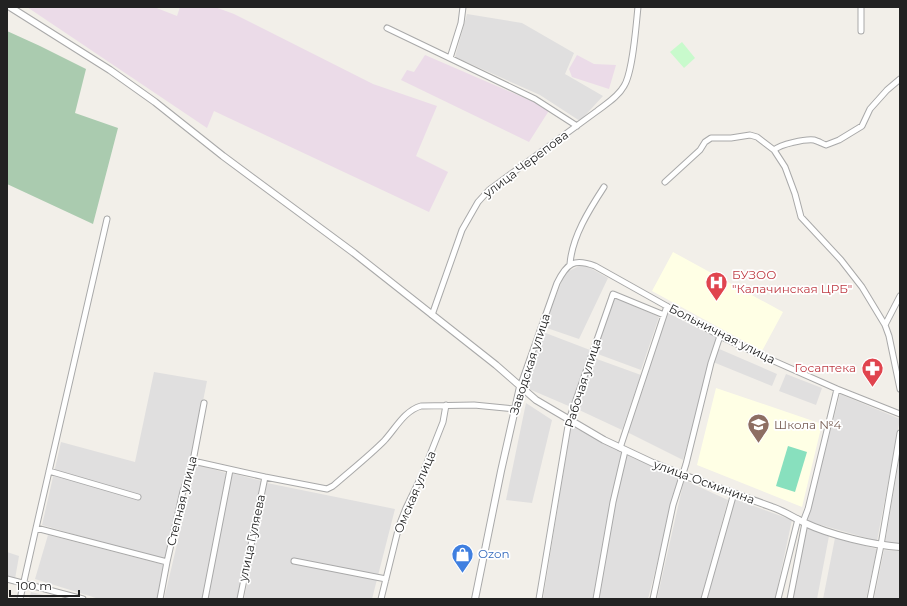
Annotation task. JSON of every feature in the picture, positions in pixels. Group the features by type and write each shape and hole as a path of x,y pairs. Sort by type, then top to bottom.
{"street":[{"name":"улица Осминина","path":"10,7 110,70 155,102 223,156 354,253 496,365 536,400 569,420 623,449 683,475 785,512 802,522 835,534 881,545 900,547"},
{"path":"450,58 461,23 463,7"},
{"name":"улица Черепова","path":"432,315 462,230 478,202 489,190 613,99 624,87 628,80 638,7"},
{"path":"861,7 861,31"},
{"name":"улица Черепова","path":"387,28 535,99 577,126"},
{"path":"774,150 777,147 794,142 814,140 826,145 839,140 862,126 870,109 887,90 900,79"},
{"path":"665,182 700,150 705,142 711,138 731,138 750,135 757,137 774,150 788,174 801,216 841,260 862,286 885,325 889,336 900,389"},
{"name":"Заводская улица","path":"475,599 514,409 520,387 557,283 565,268 570,264 573,248 582,226 604,187"},
{"path":"20,599 107,219"},
{"name":"Больничная улица","path":"570,264 578,262 595,266 720,336 837,389 900,414"},
{"name":"Рабочая улица","path":"539,599 569,420 613,294 664,315"},
{"path":"885,325 900,296"},
{"path":"596,599 623,449 667,306"},
{"path":"653,599 673,505 683,475 711,363 720,336"},
{"path":"778,599 802,522 808,509 837,389"},
{"name":"Степная улица","path":"160,599 183,491 193,461 204,403"},
{"name":"Омская улица","path":"381,599 399,526 422,475 443,422 446,405"},
{"path":"193,461 230,470 327,489 333,486 383,442 395,429 401,419 413,408 421,406 474,405 514,409"},
{"path":"870,599 881,545 900,433"},
{"path":"205,599 230,470"},
{"path":"49,471 138,497"},
{"name":"улица Гуляева","path":"240,599 265,477"},
{"path":"704,599 734,493"},
{"path":"790,599 802,522"},
{"path":"36,528 167,562"},
{"path":"294,561 386,580"},
{"path":"7,579 83,599"}],"shaded area":[{"path":"27,7 154,7 177,16 180,7 215,7 234,14 373,84 437,106 416,156 448,172 429,212 214,111 207,128"},
{"path":"467,14 522,23 574,53 565,74 603,96 580,121 540,95 455,57"},
{"path":"7,31 86,69 75,113 118,128 93,224 7,184"},
{"path":"425,55 550,109 529,142 401,80 407,70 414,72"},
{"path":"577,55 594,64 616,65 609,89 572,77 569,69"},
{"name":"БУЗОО \"Калачинская ЦРБ\"","path":"673,252 783,312 762,351 652,291"},
{"path":"583,264 608,278 579,339 544,327 565,273"},
{"path":"614,297 659,317 641,370 595,353"},
{"path":"668,313 717,338 683,460 627,432"},
{"path":"543,332 590,350 571,407 522,386"},
{"path":"717,348 777,374 772,386 713,362"},
{"path":"594,358 641,375 622,430 577,409"},
{"path":"154,372 207,381 190,466 166,561 42,525 61,442 135,462"},
{"path":"786,374 822,388 816,405 779,391"},
{"name":"Школа №4","path":"716,388 822,424 802,507 697,465"},
{"path":"840,394 900,419 877,541 807,521"},
{"path":"526,403 552,420 532,503 506,500"},
{"path":"571,426 633,458 679,477 648,599 543,599"},
{"path":"900,454 900,544 885,543"},
{"path":"196,464 226,473 215,542 202,599 164,599"},
{"path":"231,473 262,481 237,599 207,599"},
{"path":"684,480 728,500 701,599 657,599"},
{"path":"267,483 395,509 372,599 244,599"},
{"path":"735,499 792,520 775,599 707,599"},
{"path":"807,528 829,536 817,599 792,599"},
{"path":"48,535 165,565 158,599 99,599 35,579"},
{"path":"835,538 877,549 866,599 823,599"},
{"path":"884,550 900,551 900,599 874,599"},
{"path":"7,552 19,556 15,579 7,576"},
{"path":"31,592 61,599 29,599"}],"green space":[{"path":"682,42 695,58 684,68 670,52"},
{"path":"788,446 807,452 795,492 776,486"}],"place":[{"name":"БУЗОО \"Калачинская ЦРБ\"","path":"717,302"},
{"name":"Госаптека","path":"872,388"},
{"name":"Школа №4","path":"759,444"},
{"name":"Ozon","path":"462,574"}]}
